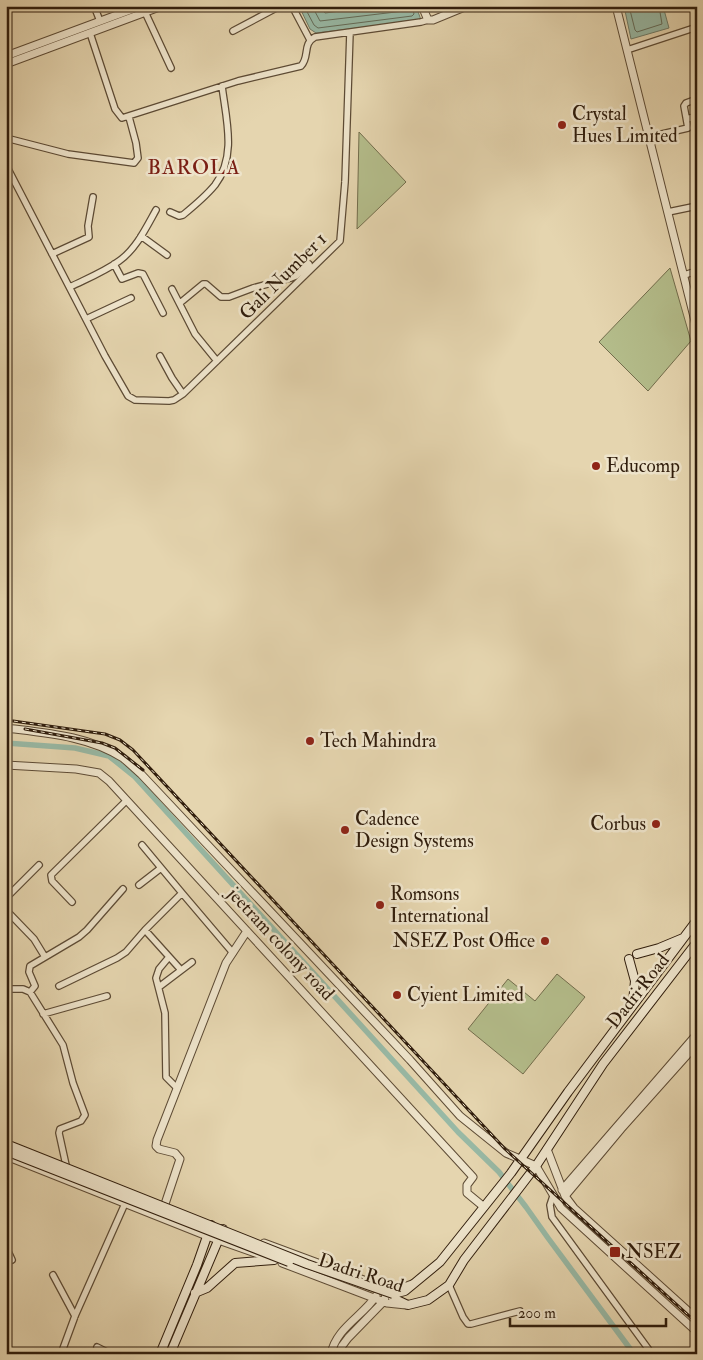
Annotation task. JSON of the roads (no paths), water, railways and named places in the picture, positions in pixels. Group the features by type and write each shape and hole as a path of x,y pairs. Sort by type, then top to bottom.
{"main road":[{"name":"Dadri Road","path":"391,1294 405,1291 440,1262 511,1173 633,1004 697,920"},
{"path":"637,954 684,938"},
{"name":"Dadri Road","path":"408,1305 428,1300 449,1285 464,1260 536,1166 603,1064 697,942"},
{"path":"629,959 635,981 633,1004"},
{"path":"6,1142 307,1264 391,1294 408,1305"},
{"path":"6,1151 254,1249 362,1289 391,1294"},
{"path":"160,1354 211,1223"},
{"path":"170,1354 223,1228"},
{"path":"195,1292 206,1288 236,1262 274,1260"}],"street":[{"path":"94,6 100,21"},
{"path":"6,56 100,21 143,9 162,6"},
{"path":"233,31 280,6"},
{"path":"292,6 310,40"},
{"path":"422,6 428,20"},
{"path":"90,33 115,109 122,118 238,81 301,66 304,63 307,44 314,37 433,20 467,6"},
{"path":"616,6 697,329"},
{"path":"6,64 90,33 143,9"},
{"path":"143,9 171,68"},
{"path":"627,50 697,27"},
{"name":"Gali Number 1","path":"183,394 340,241 345,182 350,32"},
{"path":"170,212 180,216 183,215 216,184 224,166 229,149 222,86"},
{"path":"649,137 686,129 689,125 684,106 686,103 697,99"},
{"path":"687,119 697,116"},
{"path":"6,138 68,154 134,163 138,158 129,117"},
{"path":"6,166 105,356 134,400 169,401 183,394 160,356"},
{"path":"52,254 89,237 88,226 93,197"},
{"path":"668,212 697,206"},
{"path":"70,287 114,264 124,256 141,236 156,210"},
{"path":"141,236 167,256"},
{"path":"114,264 122,279 138,273 143,274 163,313"},
{"path":"180,303 203,284 206,284 221,297 229,297 296,276 309,264"},
{"path":"684,275 697,271"},
{"path":"172,289 195,334 217,361"},
{"path":"86,320 131,298"},
{"path":"6,728 70,737 105,749 124,759 148,781 410,1060 460,1116 506,1153 536,1166 561,1208 697,1332"},
{"name":"jeetram colony road","path":"6,765 76,769 99,773 109,782 473,1176 467,1185 467,1193 484,1207"},
{"path":"72,902 52,881 50,875 126,801"},
{"path":"142,845 233,953"},
{"path":"6,898 39,865"},
{"path":"139,886 162,868"},
{"path":"30,992 35,986 29,969 33,964 79,937 123,889"},
{"path":"59,986 117,958 132,946 145,930 182,893"},
{"path":"6,910 34,939 45,957"},
{"path":"145,930 181,970"},
{"path":"165,1204 180,1159 175,1153 159,1149 156,1146 156,1140 226,963 247,931"},
{"path":"169,956 157,973 156,978 165,1013 166,1077 177,1088"},
{"path":"159,987 192,962"},
{"path":"6,988 30,992 63,1046 73,1083 85,1115 81,1121 60,1129 59,1133 66,1164"},
{"path":"43,1014 108,996"},
{"path":"563,1193 697,1034"},
{"path":"563,1193 697,1044"},
{"name":"Dadri Road","path":"6,1142 66,1164 223,1228 380,1286 391,1294"},
{"path":"547,1150 563,1193 574,1208 697,1319"},
{"name":"Dadri Road","path":"6,1156 207,1236 375,1298 408,1305"},
{"path":"61,1354 75,1316 126,1203 130,1190"},
{"path":"553,1196 550,1205 552,1217 652,1354"},
{"path":"6,1247 12,1260"},
{"path":"53,1275 75,1316"},
{"path":"449,1285 468,1324 520,1311"},
{"path":"330,1354 336,1340 375,1298 380,1286"},
{"path":"339,1354 348,1338 391,1294"},
{"path":"97,1346 111,1354"}],"water":[{"path":"299,6 416,6 421,20 316,33 310,29"},
{"path":"624,6 663,6 669,28 631,39"}],"waterway":[{"path":"6,743 75,748 109,756 134,776 458,1132 499,1172 634,1354"}],"railway":[{"path":"6,720 105,734 120,740 133,750 505,1149 697,1323"},
{"path":"25,729 102,743 115,748 143,770"}],"place":[{"name":"Crystal Hues Limited","path":"562,125"},
{"name":"Educomp","path":"596,466"},
{"name":"Tech Mahindra","path":"310,741"},
{"name":"Corbus","path":"656,824"},
{"name":"Cadence Design Systems","path":"345,830"},
{"name":"Romsons International","path":"380,905"},
{"name":"NSEZ Post Office","path":"545,941"},
{"name":"Cyient Limited","path":"397,995"},
{"name":"NSEZ","path":"615,1252"}],"district":[{"name":"BAROLA","path":"194,167"}]}
